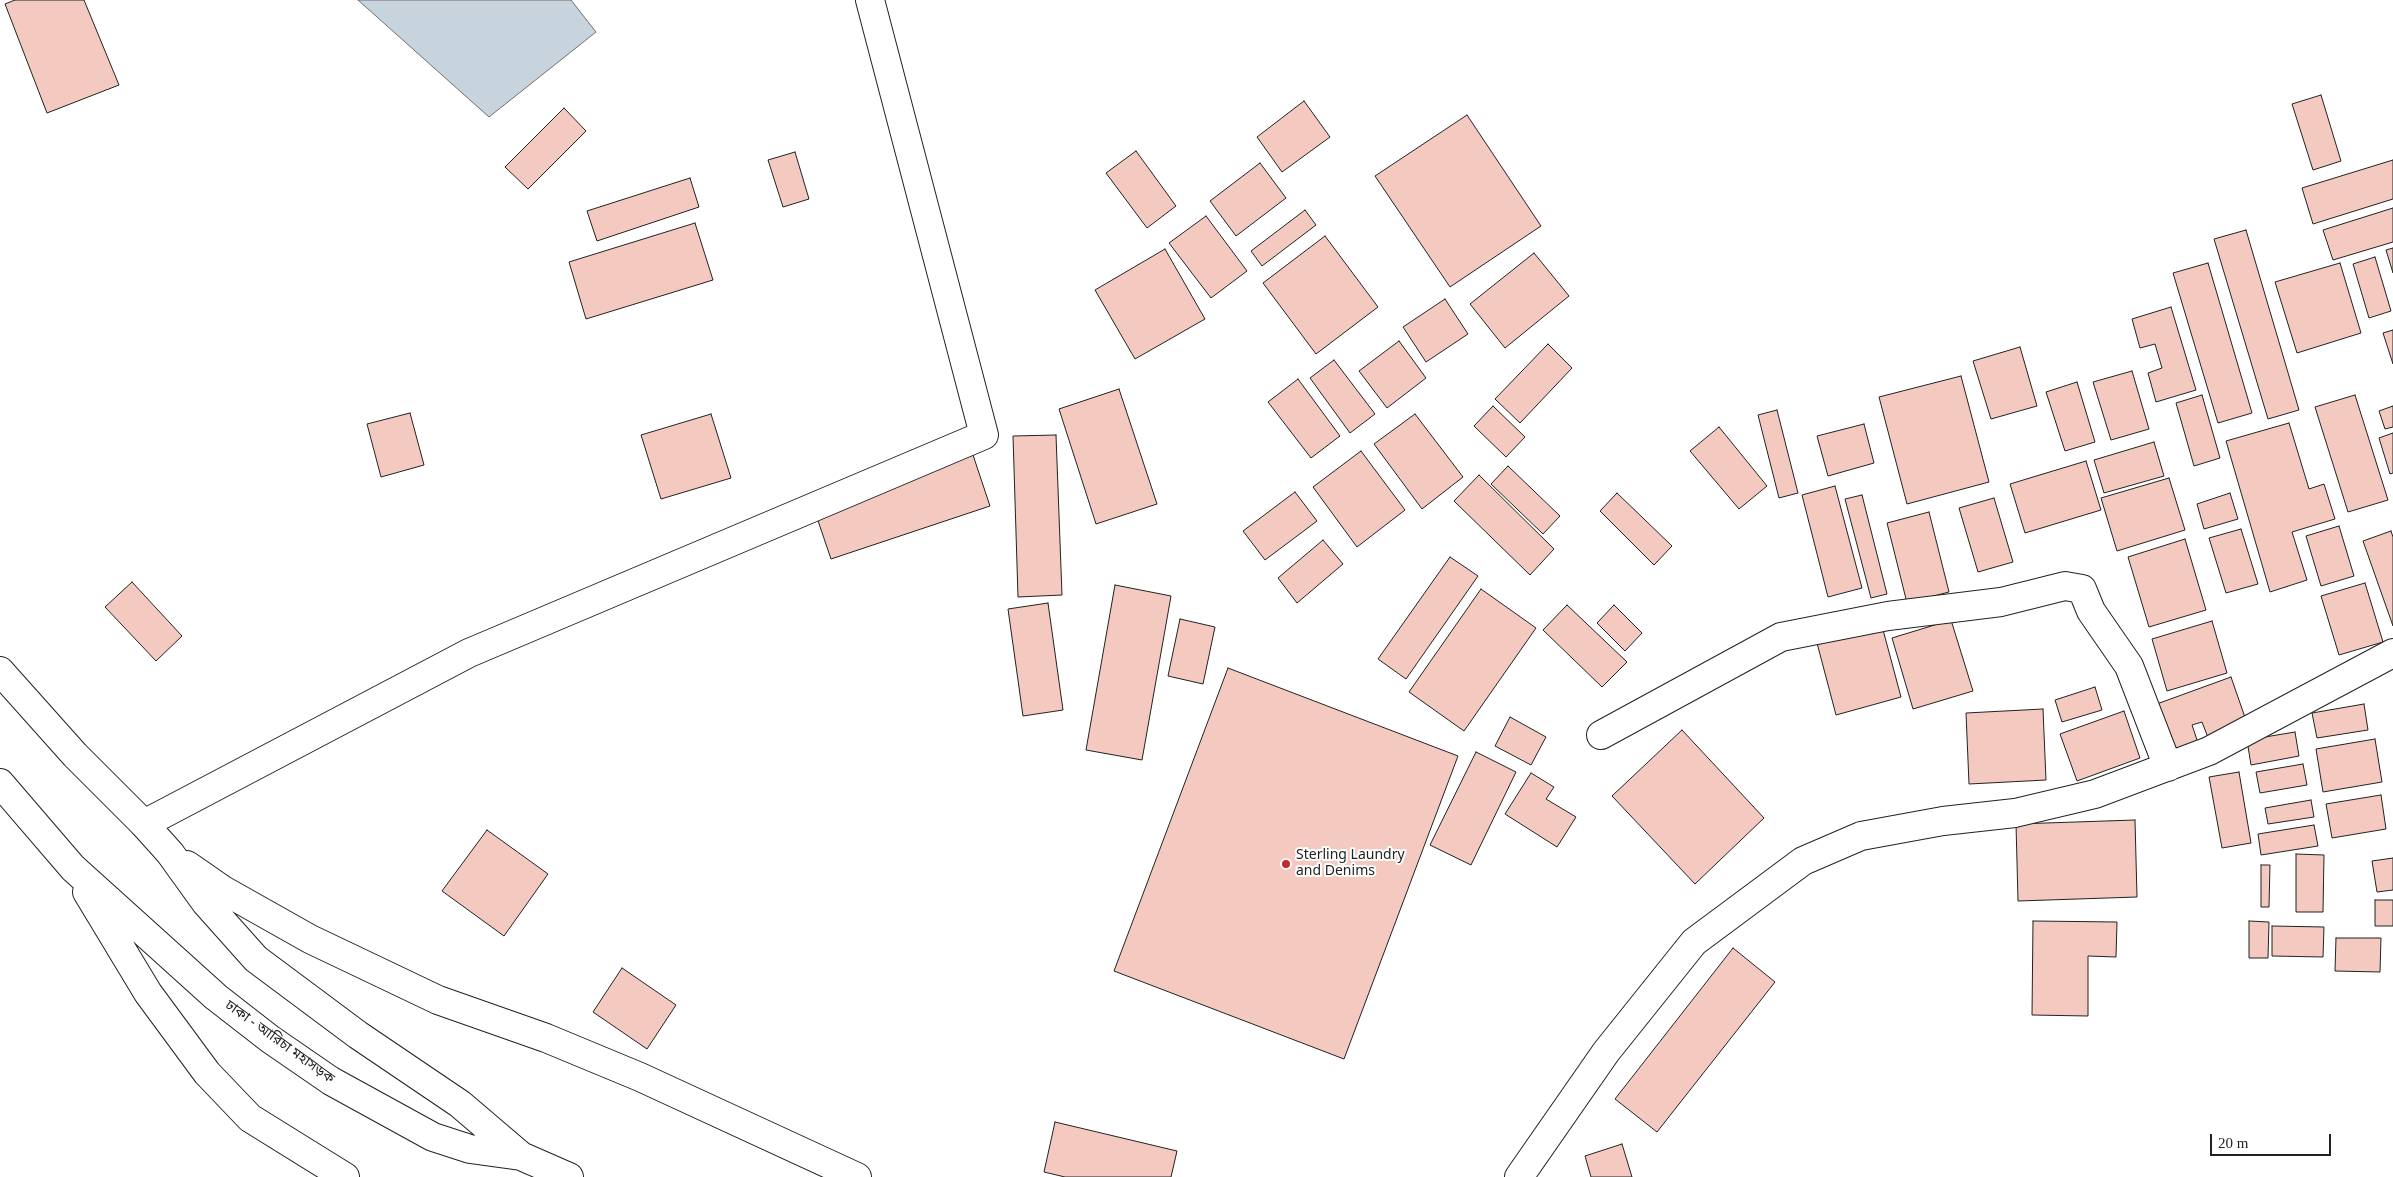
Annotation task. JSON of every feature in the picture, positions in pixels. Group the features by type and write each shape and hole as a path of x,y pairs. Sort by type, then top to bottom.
{"main road":[{"path":"144,824 469,653 984,435 870,0"},
{"path":"1602,735 1780,637 1888,616 2001,602 2065,586 2082,589 2091,611 2129,666 2168,767"},
{"path":"1519,1177 1606,1052 1694,942 1804,861 1861,836 1943,821 2015,813 2095,794 2209,751 2393,653"},
{"path":"0,671 75,755 144,824 170,853 206,904 256,959 358,1035 460,1104 521,1156 569,1177"},
{"name":"ঢাকা - আরিচা মহাসড়ক","path":"0,783 73,868 216,997 270,1039 330,1080 433,1137 470,1149 521,1156"},
{"path":"170,853 223,890 310,939 430,996 546,1038 640,1077 772,1136 853,1176"},
{"name":"ঢাকা - আরিচা মহাসড়ক","path":"73,868 148,992 207,1073 250,1118 345,1177"}],"shaded area":[{"path":"358,0 571,0 596,32 489,117"}],"building":[{"path":"15,0 84,0 119,85 47,113 5,4"},
{"path":"2321,95 2341,161 2313,170 2292,104"},
{"path":"1304,101 1330,137 1282,172 1257,137"},
{"path":"564,108 586,131 528,189 505,167"},
{"path":"1467,115 1541,226 1450,287 1375,176"},
{"path":"1136,151 1176,206 1147,228 1106,173"},
{"path":"795,152 809,199 783,207 768,160"},
{"path":"2393,160 2393,199 2313,224 2302,188"},
{"path":"1260,163 1286,198 1236,236 1210,201"},
{"path":"690,178 699,207 597,241 587,211"},
{"path":"2393,208 2393,242 2333,260 2323,230"},
{"path":"1305,210 1316,225 1262,266 1251,251"},
{"path":"1206,216 1247,271 1211,298 1169,243"},
{"path":"695,223 713,280 586,319 569,262"},
{"path":"2246,230 2299,410 2268,419 2214,239"},
{"path":"1325,236 1378,307 1316,354 1263,283"},
{"path":"2393,248 2393,273 2386,250"},
{"path":"1165,249 1205,319 1135,359 1095,290"},
{"path":"1534,253 1569,296 1505,348 1470,304"},
{"path":"2375,257 2391,311 2369,318 2353,264"},
{"path":"2208,263 2252,413 2218,423 2173,273"},
{"path":"2340,263 2361,333 2297,353 2275,282"},
{"path":"1445,299 1468,334 1426,362 1403,327"},
{"path":"2171,307 2196,390 2156,402 2148,373 2162,368 2155,344 2140,348 2132,319"},
{"path":"2393,330 2393,364 2383,333"},
{"path":"1399,341 1426,378 1387,408 1359,371"},
{"path":"1548,344 1572,368 1520,423 1495,399"},
{"path":"2020,347 2037,406 1991,419 1973,361"},
{"path":"1334,360 1375,414 1350,433 1310,378"},
{"path":"2132,371 2149,429 2111,440 2093,382"},
{"path":"1961,376 1989,482 1907,504 1879,397"},
{"path":"1298,379 1340,436 1311,458 1268,402"},
{"path":"2077,382 2095,442 2065,451 2046,392"},
{"path":"1119,389 1157,504 1096,524 1059,409"},
{"path":"2202,395 2220,458 2194,466 2176,403"},
{"path":"2355,395 2388,500 2348,512 2315,407"},
{"path":"1493,406 1525,437 1506,457 1474,426"},
{"path":"2393,406 2393,427 2385,429 2379,411"},
{"path":"1777,410 1798,493 1779,498 1758,415"},
{"path":"410,413 424,465 381,477 367,424"},
{"path":"711,414 731,478 661,499 641,435"},
{"path":"1415,414 1463,477 1422,509 1374,444"},
{"path":"2289,423 2309,489 2324,484 2335,519 2292,532 2307,580 2270,592 2226,441"},
{"path":"1864,424 1874,463 1828,476 1817,436"},
{"path":"1719,427 1767,486 1739,509 1690,451"},
{"path":"2393,433 2393,473 2390,474 2379,438"},
{"path":"1056,435 1062,595 1018,597 1013,436"},
{"path":"2154,442 2164,476 2104,493 2094,460"},
{"path":"1361,451 1405,510 1357,547 1313,487"},
{"path":"973,455 990,506 831,559 814,509"},
{"path":"2086,461 2101,510 2025,533 2010,484"},
{"path":"1508,466 1560,516 1543,534 1491,484"},
{"path":"1479,475 1554,549 1530,575 1454,501"},
{"path":"2169,478 2185,530 2117,551 2101,498"},
{"path":"1835,486 1862,588 1828,597 1802,495"},
{"path":"1295,492 1317,521 1265,560 1243,531"},
{"path":"1617,493 1672,546 1654,565 1600,511"},
{"path":"2230,493 2238,519 2204,529 2197,504"},
{"path":"1862,495 1887,594 1871,598 1845,499"},
{"path":"1994,498 2013,562 1978,572 1959,508"},
{"path":"1929,512 1949,592 1907,603 1887,523"},
{"path":"2339,526 2354,576 2321,586 2306,536"},
{"path":"2241,529 2258,584 2226,593 2209,538"},
{"path":"2391,531 2393,537 2393,626 2363,541"},
{"path":"2185,539 2206,610 2149,627 2128,557"},
{"path":"1323,540 1343,564 1297,603 1278,578"},
{"path":"1450,557 1478,576 1406,679 1378,659"},
{"path":"132,582 182,636 156,661 105,607"},
{"path":"2365,583 2383,642 2339,655 2321,596"},
{"path":"1115,585 1171,596 1142,760 1086,750"},
{"path":"1481,589 1536,628 1464,731 1409,692"},
{"path":"1048,603 1063,710 1023,716 1008,609"},
{"path":"1567,605 1627,662 1602,687 1543,630"},
{"path":"1614,605 1642,633 1625,651 1597,623"},
{"path":"1180,619 1215,627 1203,684 1168,676"},
{"path":"1951,620 1973,691 1913,709 1892,638"},
{"path":"2212,621 2227,673 2167,691 2152,639"},
{"path":"1882,626 1901,697 1836,715 1817,643"},
{"name":"Sterling Laundry and Denims","path":"1228,668 1458,756 1344,1059 1114,971"},
{"path":"2231,677 2248,726 2209,740 2202,722 2192,725 2199,746 2172,755 2154,705"},
{"path":"2095,687 2102,710 2062,722 2055,700"},
{"path":"2364,704 2368,730 2317,738 2312,713"},
{"path":"2043,709 2046,780 1969,784 1966,713"},
{"path":"2124,711 2140,758 2077,781 2060,734"},
{"path":"1510,717 1546,737 1531,765 1495,746"},
{"path":"1682,730 1764,818 1695,884 1612,796"},
{"path":"2295,732 2299,756 2251,765 2247,740"},
{"path":"2375,739 2382,782 2323,792 2316,749"},
{"path":"1476,752 1516,772 1471,865 1430,845"},
{"path":"2303,764 2307,785 2260,793 2256,772"},
{"path":"2239,772 2251,843 2222,848 2209,777"},
{"path":"1531,773 1554,787 1546,799 1576,817 1557,847 1505,814"},
{"path":"2381,795 2386,829 2332,838 2326,804"},
{"path":"2311,800 2314,817 2268,824 2265,808"},
{"path":"2135,820 2137,897 2018,901 2016,824"},
{"path":"2314,825 2318,846 2261,855 2258,834"},
{"path":"487,830 548,874 504,936 442,891"},
{"path":"2296,854 2324,855 2323,912 2296,912"},
{"path":"2393,858 2393,890 2377,892 2372,861"},
{"path":"2261,865 2270,865 2269,907 2261,907"},
{"path":"2375,900 2393,900 2393,926 2375,926"},
{"path":"2033,921 2117,922 2116,957 2088,956 2088,1016 2032,1015"},
{"path":"2249,921 2269,922 2268,958 2249,958"},
{"path":"2272,926 2324,927 2323,957 2272,956"},
{"path":"2336,938 2381,938 2380,972 2335,971"},
{"path":"1733,948 1775,982 1657,1132 1615,1099"},
{"path":"622,968 676,1005 647,1049 593,1012"},
{"path":"1055,1122 1177,1151 1171,1177 1065,1177 1044,1172"},
{"path":"1622,1144 1632,1177 1591,1177 1585,1156"}],"place":[{"name":"Sterling Laundry and Denims","path":"1286,864"}]}
